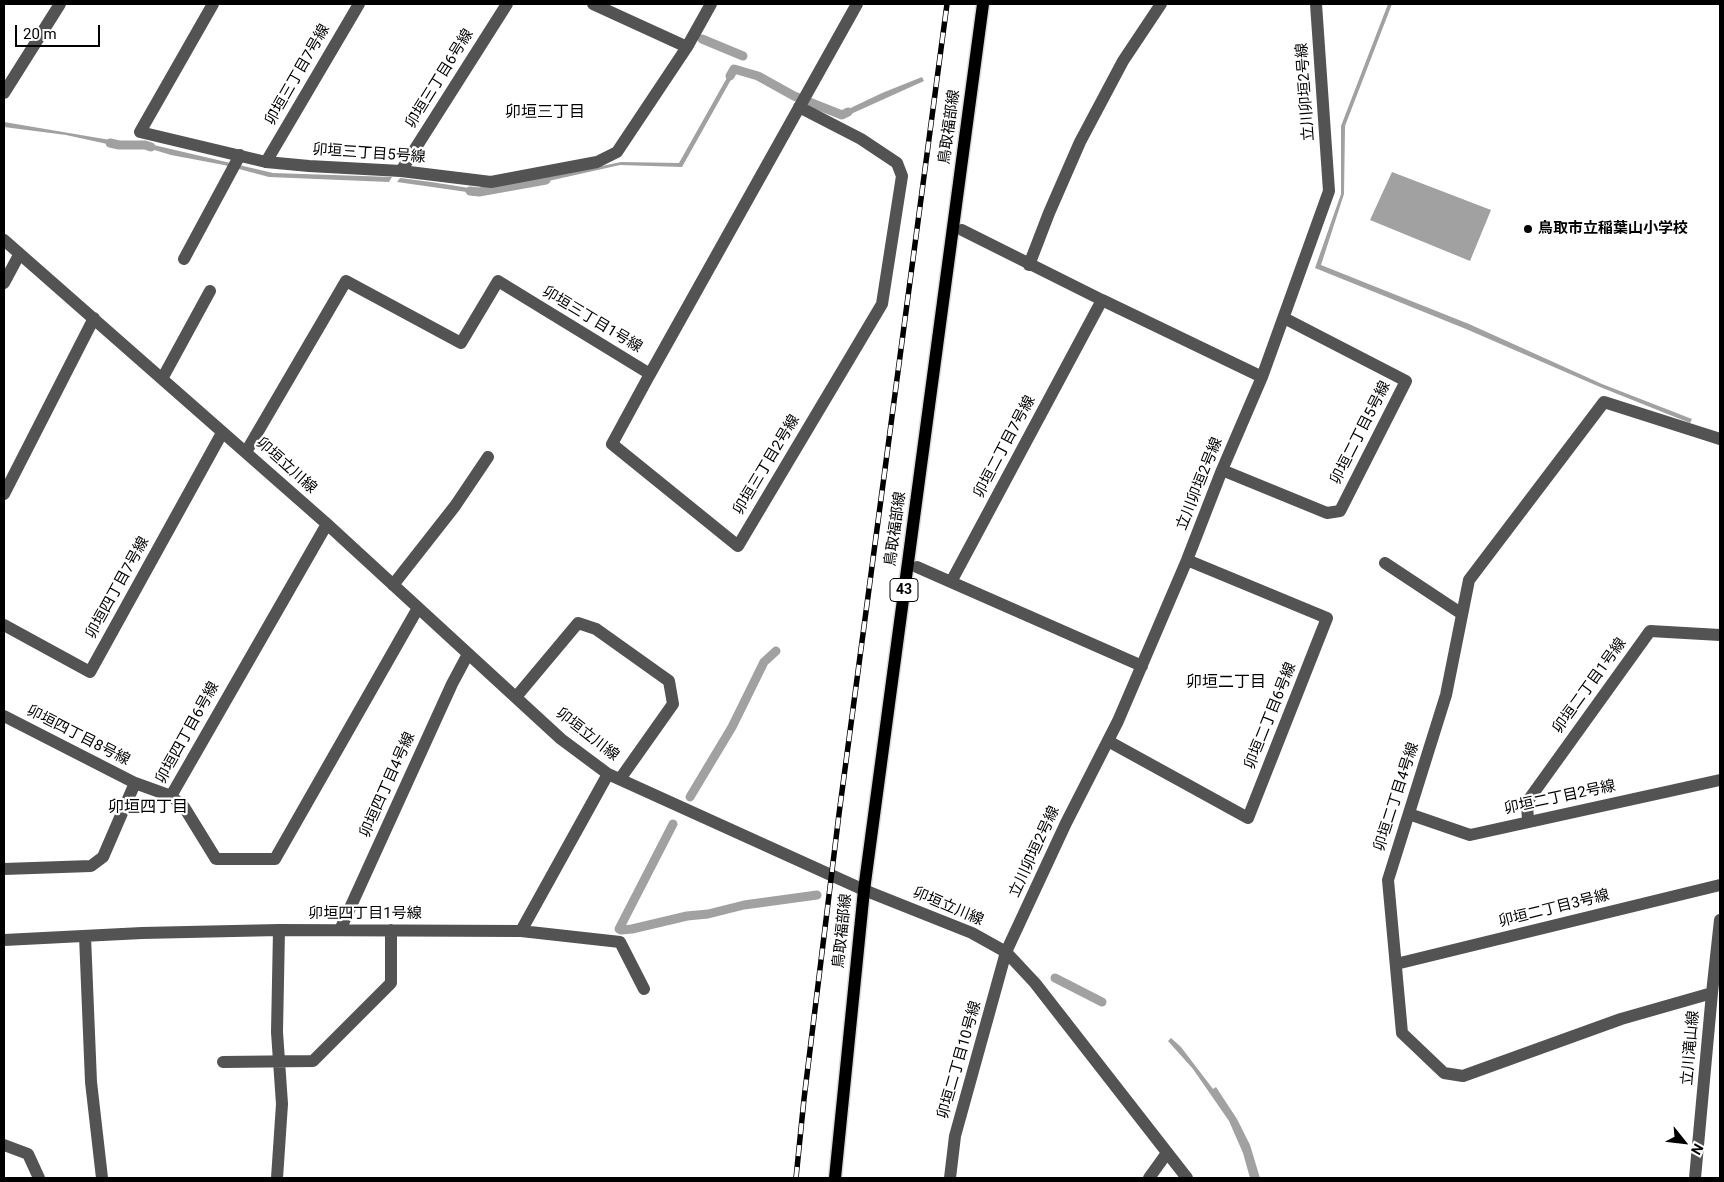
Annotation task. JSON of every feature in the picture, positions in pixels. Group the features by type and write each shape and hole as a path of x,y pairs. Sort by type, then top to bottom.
{"main road":[{"name":"鳥取福部線","path":"835,1178 864,890 983,4"}],"street":[{"path":"4,93 60,4"},
{"name":"卯垣三丁目5号線","path":"213,4 140,132 266,162 401,171 491,182 597,162 617,152 687,47 711,4"},
{"name":"卯垣三丁目7号線","path":"266,162 359,4"},
{"name":"卯垣三丁目6号線","path":"401,171 507,4"},
{"path":"593,4 687,47"},
{"name":"卯垣三丁目1号線","path":"246,452 346,281 461,343 498,281 650,374 857,4"},
{"path":"1029,264 1080,142 1123,61 1161,4"},
{"name":"立川卯垣2号線","path":"1006,952 1066,823 1118,721 1187,560 1222,470 1262,377 1329,191 1316,4"},
{"name":"卯垣三丁目2号線","path":"650,374 612,444 738,546 882,304 902,176 897,163 861,139 799,107"},
{"path":"184,259 240,155"},
{"path":"962,230 1262,377"},
{"name":"卯垣立川線","path":"4,240 327,524 562,739 608,774 864,890 972,933 1006,952 1035,983 1187,1178"},
{"path":"4,283 19,255"},
{"path":"162,378 210,291"},
{"name":"卯垣二丁目7号線","path":"951,582 1102,300"},
{"path":"4,494 94,318"},
{"name":"卯垣二丁目5号線","path":"1222,470 1327,513 1340,510 1406,381 1284,318"},
{"name":"卯垣二丁目4号線","path":"1712,994 1621,1019 1463,1076 1444,1073 1402,1034 1388,880 1446,696 1469,580 1604,402 1720,439"},
{"name":"卯垣四丁目7号線","path":"4,625 90,672 222,433"},
{"path":"393,585 455,506 488,458"},
{"name":"卯垣四丁目6号線","path":"327,524 171,796 184,807 216,859 275,859 418,608"},
{"name":"卯垣二丁目6号線","path":"1108,741 1248,818 1327,618 1187,560"},
{"path":"1385,563 1462,614"},
{"path":"917,567 1142,666"},
{"path":"516,697 578,623 596,628 669,682 673,704 620,779"},
{"name":"卯垣二丁目1号線","path":"1528,821 1527,802 1650,631 1720,635"},
{"name":"卯垣四丁目4号線","path":"340,930 452,684 468,654"},
{"name":"卯垣四丁目8号線","path":"4,716 136,783 103,857 92,866 4,869"},
{"path":"521,931 608,774"},
{"name":"卯垣二丁目2号線","path":"1409,814 1470,835 1720,780"},
{"path":"136,783 171,796"},
{"name":"卯垣二丁目3号線","path":"1396,964 1720,885"},
{"name":"立川滝山線","path":"1695,1178 1720,920"},
{"path":"277,1178 282,1104 278,1032 278,930"},
{"path":"223,1062 313,1061 391,982 391,930"},
{"name":"卯垣四丁目1号線","path":"4,940 180,931 521,931 620,942 644,989"},
{"path":"84,936 90,1082 102,1178"},
{"name":"卯垣二丁目10号線","path":"950,1178 955,1136 1006,952"},
{"path":"4,1145 28,1154 39,1178"},
{"path":"1149,1178 1167,1154"}],"shaded area":[{"path":"1388,4 1392,4 1345,126 1344,194 1321,265 1469,324 1602,384 1692,419 1690,423 1315,268 1341,194 1341,126"},
{"path":"733,67 737,69 682,167 620,165 535,184 534,180 621,162 679,163"},
{"path":"922,77 924,81 842,118 838,114 882,93"},
{"path":"4,122 122,142 121,147 66,135 4,127"},
{"path":"141,142 273,173 392,177 389,182 269,177 224,165 171,155 141,146"},
{"path":"1392,172 1491,210 1470,261 1370,220"},
{"path":"400,178 482,190 481,194 397,182"},
{"path":"1171,1038 1181,1047 1213,1089 1216,1087 1237,1119 1250,1145 1260,1178 1250,1178 1243,1153 1229,1121 1193,1069 1168,1041"}],"waterway":[{"path":"702,39 743,56"},
{"path":"730,76 734,69 758,76 794,96 842,115 848,112"},
{"path":"110,143 151,147"},
{"path":"470,191 479,192 546,180"},
{"path":"690,797 732,727 764,662 776,651"},
{"path":"619,929 673,824"},
{"path":"621,930 687,916 708,914 744,905 817,895"},
{"path":"1055,978 1102,1002"}],"railway":[{"path":"796,1178 839,814 947,4"}],"place":[{"name":"鳥取市立稲葉山小学校","path":"1528,229"}],"district":[{"name":"卯垣三丁目","path":"545,113"},
{"name":"卯垣二丁目","path":"1226,683"},
{"name":"卯垣四丁目","path":"148,808"}]}
